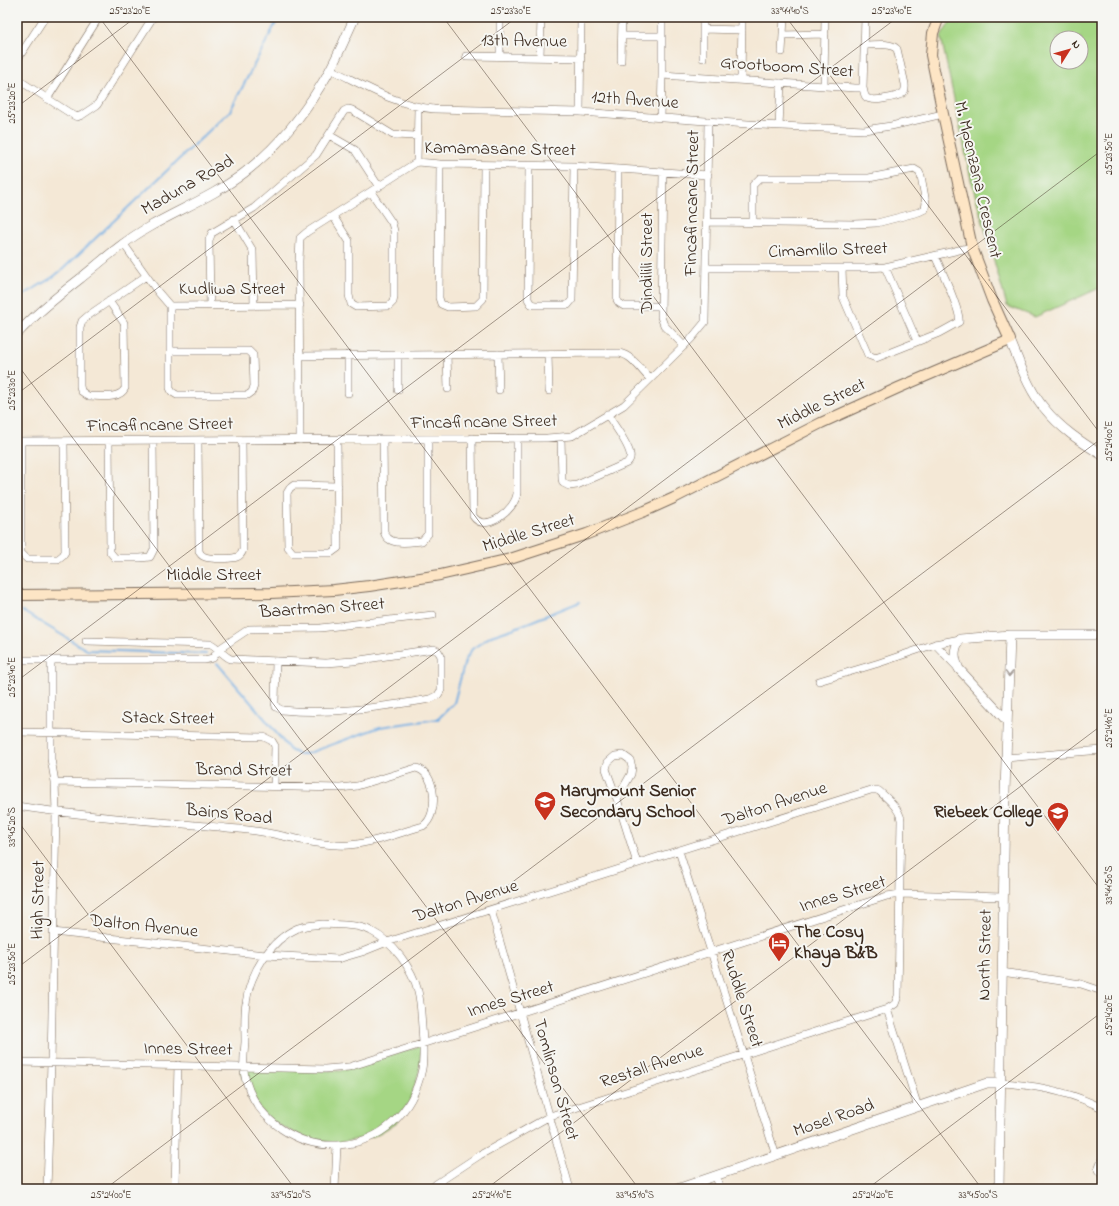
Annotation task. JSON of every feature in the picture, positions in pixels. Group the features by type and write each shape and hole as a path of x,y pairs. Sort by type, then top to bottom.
{"main road":[{"name":"M. Mpenzana Crescent","path":"939,17 933,33 931,54 972,247 992,300 1010,340"},
{"name":"Middle Street","path":"17,595 278,593 334,590 440,575 510,559 587,534 645,511 702,484 821,423 1010,340"}],"street":[{"path":"17,60 45,17"},
{"path":"47,99 99,17"},
{"path":"17,79 72,115 78,116 86,113 97,105 153,17"},
{"name":"Maduna Road","path":"17,334 36,314 123,243 150,226 215,193 244,174 271,149 300,117 321,86 355,17"},
{"path":"500,17 500,56"},
{"path":"540,57 541,17"},
{"path":"580,112 581,17"},
{"path":"621,61 622,17"},
{"path":"661,118 662,17"},
{"path":"702,58 704,17"},
{"path":"741,80 742,17"},
{"path":"782,52 784,17"},
{"path":"824,86 825,17"},
{"name":"Grootboom Street","path":"662,75 863,88 865,17"},
{"path":"703,28 742,30"},
{"path":"783,35 825,34"},
{"path":"622,36 662,36"},
{"path":"863,88 867,98 872,100 896,96 903,92 905,88 899,55 895,48 889,45 865,45"},
{"name":"13th Avenue","path":"466,56 580,58"},
{"name":"12th Avenue","path":"330,70 402,104 418,108 444,110 580,112 779,126 864,130 890,126 943,114"},
{"path":"779,126 781,83"},
{"path":"418,108 418,162"},
{"path":"210,306 210,237 215,231 258,206 309,161 329,135 343,112 349,109 393,135 417,136"},
{"name":"Fincafincane Street","path":"19,441 428,440 472,438 561,438 576,434 624,405 684,346 703,326 706,320 708,121"},
{"path":"329,135 355,150 379,187"},
{"name":"Kamamasane Street","path":"300,440 299,261 300,238 307,232 418,162 440,164 574,166 708,175"},
{"path":"440,164 439,298 441,304 448,307 476,306 483,299 484,165"},
{"path":"529,166 528,299 531,304 536,306 568,305 572,300 574,166"},
{"path":"618,169 617,300 618,303 624,306 661,306"},
{"path":"707,222 753,223 866,224 919,212 925,209 926,203 921,176 919,172 914,169 878,177 856,179 763,178 757,180 753,184 753,223"},
{"name":"Dindilili Street","path":"663,172 661,317 664,324 684,346"},
{"path":"334,216 349,240 351,304 356,307 388,306 393,302 394,297 394,230 392,223 371,192"},
{"path":"234,219 253,251 254,305"},
{"name":"Kudliwa Street","path":"123,243 146,276 170,306 300,305"},
{"name":"Cimamlilo Street","path":"707,268 885,267 972,247"},
{"path":"842,268 843,297 868,355 873,358 880,357 917,342 956,324 960,319 957,308 935,256"},
{"path":"885,267 917,342"},
{"path":"109,301 124,323 125,388 123,392 117,396 88,396 82,392 81,389 81,324 84,318 89,315 109,301 146,276"},
{"path":"170,306 170,351 170,390 174,394 248,395 253,390 253,355 250,352 170,351"},
{"name":"M. Mpenzana Crescent","path":"1010,340 1034,393 1044,408 1066,430 1102,455"},
{"path":"447,354 448,389"},
{"path":"498,354 499,390"},
{"path":"548,354 548,391"},
{"path":"299,356 622,354 631,359 650,379"},
{"path":"348,355 348,393"},
{"path":"398,355 398,390"},
{"path":"561,438 561,478 568,486 577,485 627,463 630,453 607,414"},
{"path":"472,438 473,516 482,522 498,519 516,502 518,493 517,438"},
{"path":"383,439 384,531 390,541 396,542 422,541 428,534 428,440"},
{"path":"109,441 110,552 115,558 140,558 149,557 154,551 153,440"},
{"path":"198,441 199,551 204,557 213,558 237,557 243,550 242,440"},
{"path":"337,440 338,486 338,548 331,553 293,553 288,547 287,494 289,490 294,485 338,486"},
{"path":"19,441 21,553 27,559 58,559 63,556 65,552 64,442"},
{"name":"Baartman Street","path":"17,660 204,660 213,658 219,649 247,630 320,628 433,614"},
{"path":"819,680 879,663 934,644 960,639 1010,635 1102,635"},
{"name":"North Street","path":"999,1189 1003,897 1010,635"},
{"path":"959,669 954,654 960,639"},
{"path":"86,641 211,644 219,649 226,657 231,659 326,663 353,661 434,648 441,656 441,690 438,695 430,699 364,710 282,710 276,707 274,703 276,661"},
{"path":"934,644 1008,721"},
{"name":"High Street","path":"47,1189 56,812 55,782 51,759 51,660"},
{"name":"Stack Street","path":"17,732 264,736 272,741 275,746 274,786"},
{"path":"1006,758 1102,750"},
{"path":"617,799 632,770 630,760 623,755 612,757 608,762 606,769 637,863"},
{"name":"Brand Street","path":"55,782 349,788 416,768 422,770 428,775 434,798 431,816"},
{"name":"Dalton Avenue","path":"53,932 266,955 338,959 387,942 871,790 877,790 887,798 900,815 900,894"},
{"name":"Bains Road","path":"17,806 56,812 257,832 327,844 344,845 366,842 423,826 427,823 431,816"},
{"name":"Ruddle Street","path":"679,851 776,1156"},
{"name":"Innes Street","path":"17,1062 325,1069 342,1068 423,1044 887,896 900,894 1003,897"},
{"name":"Restall Avenue","path":"431,1189 436,1184 480,1155 550,1116 887,1009 895,1004 898,996 900,894"},
{"name":"Tomlinson Street","path":"491,910 570,1189"},
{"path":"329,924 359,927 369,930 387,942 402,959 416,985 420,1000 423,1044 422,1067 411,1101 393,1124 374,1136 349,1144 322,1145 289,1134 277,1126 255,1101 246,1083 244,1066 246,1002 251,983 266,955 272,947 288,934 299,928 310,925 329,924"},
{"path":"1002,972 1081,984 1102,991"},
{"path":"887,1009 918,1107"},
{"path":"175,1189 178,1065"},
{"name":"Mosel Road","path":"677,1189 987,1083 1001,1083"},
{"path":"1001,1083 1056,1090 1090,1102 1102,1108"},
{"path":"335,1189 337,1145"},
{"path":"1102,1160 1098,1170 1102,1175"},
{"path":"716,1176 720,1189"}],"green space":[{"path":"953,17 1102,17 1102,287 1035,317 1007,306 972,184 941,37"},
{"path":"422,1045 419,1072 410,1101 395,1124 374,1136 322,1146 272,1122 254,1103 240,1068 340,1071"}],"waterway":[{"path":"17,299 53,277 63,269 230,111 279,17"},
{"path":"217,663 290,750 298,754 306,754 380,727 438,719 454,703 465,661 472,649 491,636 580,602"},
{"path":"22,611 87,650 206,654"}],"place":[{"name":"Marymount Senior Secondary School","path":"545,822"},
{"name":"Riebeek College","path":"1058,832"},
{"name":"The Cosy Khaya B&B","path":"779,962"}]}
